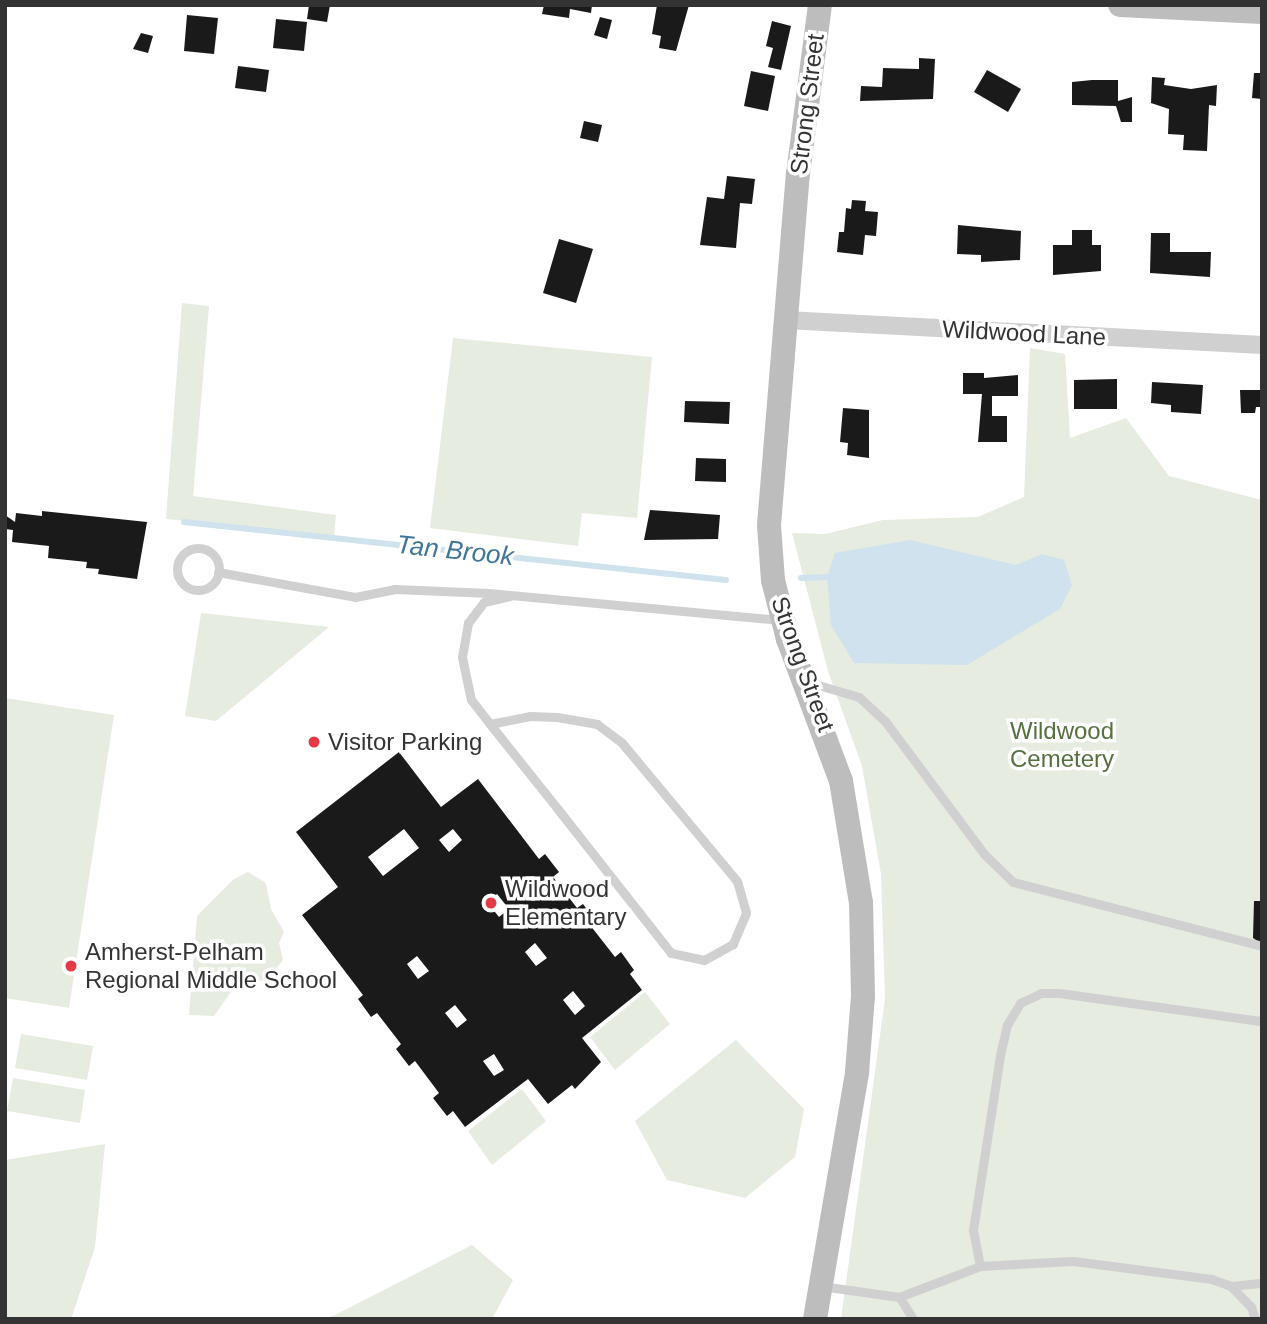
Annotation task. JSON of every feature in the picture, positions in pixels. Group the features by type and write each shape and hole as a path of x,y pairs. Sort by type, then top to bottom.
{"main road":[{"name":"Strong Street","path":"815,1319 857,1072 863,931 855,851 841,781 783,620 774,580 769,525 786,320 820,5"},
{"path":"1120,5 1262,12"}],"street":[{"name":"Wildwood Lane","path":"786,320 1262,345"}],"lane":[{"path":"200,548 212,554 218,572 212,585 191,589 180,581 177,567 187,551 200,548"},
{"path":"218,572 355,597 395,589 510,596 783,620"},
{"path":"490,724 530,716 557,717 597,724 622,743 737,881 747,913 733,944 704,960 671,953 471,700 462,657 474,611 484,602 510,596"},
{"path":"806,681 859,697 886,721 984,854 1013,882 1262,946"},
{"path":"980,1266 973,1230 979,1177 1007,1025 1020,1003 1041,993 1059,993 1262,1021"},
{"path":"821,1286 899,1297 980,1266 1073,1261 1212,1279 1231,1286 1262,1283"},
{"path":"1231,1286 1251,1307 1255,1319"},
{"path":"899,1297 913,1319"}],"green space":[{"path":"182,303 209,306 193,496 336,515 334,536 166,519"},
{"path":"453,338 652,357 637,518 582,513 578,546 430,528"},
{"name":"Wildwood Cemetery","path":"1030,348 1065,354 1070,438 1126,418 1169,476 1262,500 1262,1319 841,1319 885,999 881,874 862,766 828,671 792,533 825,534 883,520 978,517 1024,497"},
{"path":"201,613 329,627 216,721 185,716"},
{"path":"5,698 114,715 69,1008 5,998"},
{"path":"248,872 266,883 271,909 284,932 279,943 283,960 267,980 238,982 214,1016 189,1015 197,916 234,879"},
{"path":"645,992 670,1024 615,1070 590,1037"},
{"path":"21,1034 93,1046 87,1080 15,1068"},
{"path":"736,1040 804,1109 795,1157 745,1198 667,1180 635,1121"},
{"path":"13,1078 85,1090 80,1123 7,1111"},
{"path":"522,1089 546,1121 492,1165 468,1131"},
{"path":"105,1144 95,1247 71,1319 5,1319 5,1160"},
{"path":"472,1245 513,1280 492,1319 327,1319"}],"water":[{"path":"910,540 1016,565 1042,554 1064,560 1072,585 1060,609 967,665 854,663 831,625 827,577 835,553"}],"building":[{"path":"309,5 330,5 327,22 307,19"},
{"path":"544,5 592,5 591,13 570,9 569,18 542,14"},
{"path":"657,5 689,5 676,51 659,48 661,36 652,34"},
{"path":"187,15 218,18 214,54 184,51"},
{"path":"600,17 612,20 607,39 594,35"},
{"path":"276,19 307,22 304,51 273,48"},
{"path":"772,21 791,26 781,70 768,67 773,48 766,46"},
{"path":"141,33 153,36 148,53 133,49"},
{"path":"919,58 935,59 933,99 860,101 861,86 882,87 883,68 919,69"},
{"path":"238,66 269,70 266,92 235,88"},
{"path":"987,70 1021,89 1008,112 974,92"},
{"path":"751,71 775,76 768,111 744,106"},
{"path":"1254,73 1262,73 1262,99 1252,98"},
{"path":"1152,77 1165,78 1164,85 1191,89 1217,85 1216,106 1209,105 1207,151 1183,150 1184,135 1168,134 1169,109 1151,103"},
{"path":"1118,80 1118,101 1132,97 1132,122 1121,122 1116,106 1072,105 1072,82"},
{"path":"584,121 602,125 598,142 580,138"},
{"path":"727,176 755,179 752,204 740,203 736,248 700,245 707,197 724,199"},
{"path":"852,200 866,201 865,211 878,212 876,236 865,235 863,255 837,252 839,232 844,232 846,208 851,209"},
{"path":"958,225 1021,231 1020,260 981,262 981,255 957,254"},
{"path":"1072,230 1092,230 1092,245 1101,245 1101,271 1053,275 1053,245 1072,245"},
{"path":"1151,233 1170,233 1170,252 1211,252 1210,277 1150,273"},
{"path":"559,239 593,249 576,303 543,293"},
{"path":"963,373 984,373 984,378 1018,375 1018,396 992,396 992,416 1007,416 1007,442 978,442 982,394 963,394"},
{"path":"1117,379 1117,409 1074,409 1074,380"},
{"path":"1152,382 1203,385 1201,414 1171,412 1171,405 1151,403"},
{"path":"1240,390 1262,390 1262,407 1256,407 1255,413 1241,413"},
{"path":"685,401 730,402 729,424 684,422"},
{"path":"843,408 869,410 869,458 847,455 848,443 840,442"},
{"path":"696,458 726,459 726,482 695,481"},
{"path":"650,510 720,515 718,539 644,540"},
{"path":"42,511 147,522 137,579 98,574 99,569 86,568 87,562 48,558 49,546 12,542 13,530 5,529 5,515 15,522 16,513 42,516"},
{"path":"399,752 441,807 478,779 539,859 545,854 559,872 553,877 577,908 583,904 596,921 590,925 615,957 621,952 634,970 630,974 642,990 582,1038 601,1062 575,1089 572,1085 548,1104 528,1079 465,1127 453,1111 447,1116 433,1098 439,1093 415,1061 409,1066 396,1049 401,1044 377,1013 371,1017 358,999 363,995 302,915 338,887 296,832","holes":["404,829 419,848 383,876 368,857","453,829 462,840 449,852 439,840","497,894 509,909 499,917 487,902","535,943 547,958 536,966 525,952","417,956 429,971 418,979 407,964","573,991 585,1006 575,1015 563,1000","455,1005 467,1020 457,1028 445,1013","494,1054 504,1070 494,1076 483,1061"]},
{"path":"1254,901 1262,901 1262,944 1253,938"}],"waterway":[{"name":"Tan Brook","path":"184,522 726,580"},
{"name":"Tan Brook","path":"801,578 827,577"}],"place":[{"name":"Visitor Parking","path":"314,742"},
{"name":"Wildwood Elementary","path":"491,903"},
{"name":"Amherst-Pelham Regional Middle School","path":"71,966"}]}
